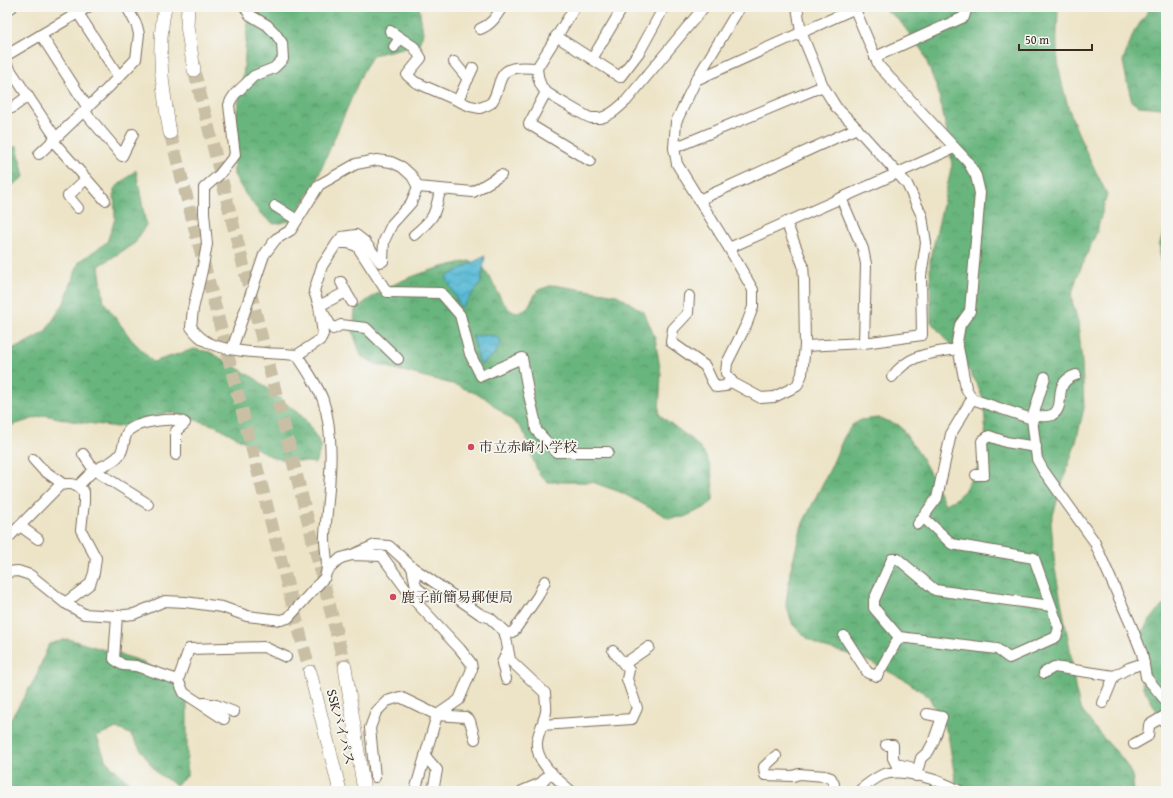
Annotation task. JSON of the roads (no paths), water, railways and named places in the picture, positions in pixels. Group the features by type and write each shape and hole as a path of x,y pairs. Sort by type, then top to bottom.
{"street":[{"path":"7,10 12,7"},
{"path":"7,55 41,35 76,11 88,7"},
{"path":"39,154 136,60 139,34 138,26 127,7"},
{"path":"165,7 160,48 162,86 170,133"},
{"path":"188,7 188,26 194,70"},
{"path":"245,7 250,15 267,25 275,33 282,43 283,59 274,68 254,76 235,94 230,105 235,155 219,175 204,188 204,213 207,244 193,310 191,327 197,335 210,344 232,349 297,355 320,340 323,334 319,306 314,291 322,266 342,236 356,235 365,242 380,262 384,261 384,241 392,224 411,203 418,187"},
{"path":"480,28 487,26 493,21 502,7"},
{"path":"576,7 556,36 537,68 540,85 546,92 591,118 606,116 626,101 704,7"},
{"path":"592,59 623,7"},
{"path":"556,36 620,77 640,51 664,7"},
{"path":"740,7 696,80 676,122 674,148 677,164 753,290 753,307 747,323 727,363 726,373 733,384 761,398 774,397 797,386 802,374 805,346 803,265 786,222"},
{"path":"797,7 800,32 823,86 836,107 857,128 907,184 922,216 926,243 921,276 922,335 864,343 805,346"},
{"path":"875,57 964,17 967,7"},
{"path":"696,80 856,8 879,66 968,162 976,176 980,193 970,311 960,325 957,342 966,388 972,399 1033,417 1052,415 1058,409 1062,385 1065,380 1076,375"},
{"path":"76,11 119,77"},
{"path":"390,31 414,47 421,58 407,75 415,82 480,108 490,103 498,91 503,74 508,70 513,68 537,68"},
{"path":"41,35 86,109 122,156 133,134"},
{"path":"394,47 400,38"},
{"path":"454,62 468,79"},
{"path":"7,65 55,140 105,200"},
{"path":"458,100 473,68"},
{"path":"674,148 823,86"},
{"path":"546,92 529,124 590,161"},
{"path":"12,108 28,96"},
{"path":"699,200 857,128"},
{"path":"729,248 954,148"},
{"path":"232,349 264,255 276,239 291,230 319,185 356,164 378,160 391,162 402,167 412,176 418,187"},
{"path":"418,187 473,192 501,176"},
{"path":"78,208 68,196 86,179"},
{"path":"414,235 434,216 440,190"},
{"path":"841,198 863,249 866,264 864,343"},
{"path":"275,206 297,220"},
{"path":"337,243 348,243 357,246 387,292 441,293 460,315 470,354 480,376 522,358 536,430 556,452 608,452"},
{"path":"341,282 352,302"},
{"path":"319,306 346,292"},
{"path":"689,296 688,313 673,329 671,342 705,366 716,387 725,386 731,380"},
{"path":"319,306 333,329 341,325 366,328 398,359"},
{"path":"892,377 899,368 910,360 923,354 958,349"},
{"path":"297,355 322,400 328,422 330,454 325,541 328,570"},
{"path":"1045,377 1033,417 1037,459 1043,470 1094,541 1142,653 1146,676 1166,701"},
{"path":"972,399 951,434 937,498 920,521 952,544 1034,558 1059,628 1056,637 1009,658 998,649 899,637 874,608 874,600 892,559 898,559 935,590 1051,606"},
{"path":"78,486 94,470 116,458 121,453 127,433 130,429 148,423 167,420 181,420 186,423 176,431 176,455"},
{"path":"984,475 982,441 989,436 1006,442 1036,447"},
{"path":"83,454 94,470 148,504"},
{"path":"33,459 42,469 63,484"},
{"path":"7,539 60,484 71,483 78,486 84,492 81,530 96,558 94,573 90,584 65,603"},
{"path":"20,526 38,539"},
{"path":"7,572 18,571 30,575 65,603 84,614 117,616 134,614 164,601 222,607 247,616 280,620 288,618 325,577 328,570 341,558 375,545 389,546 412,567 480,614 490,618 504,632 510,660 545,693 546,711 537,742 538,753 544,764 557,779 571,791"},
{"path":"352,555 382,556 415,601 471,663 472,669 459,700 437,714 415,791"},
{"path":"412,567 416,587 427,596"},
{"path":"505,635 514,631 538,596 544,581"},
{"path":"117,616 114,659 123,665 136,666 178,680"},
{"path":"844,642 868,673 877,676 899,637"},
{"path":"224,718 184,693 178,680 189,649 264,647 286,657"},
{"path":"624,664 649,647"},
{"path":"506,679 502,663 508,650"},
{"path":"542,725 632,719 637,708 627,679 630,670 612,651"},
{"path":"1044,673 1054,667 1114,676 1129,668 1144,663"},
{"path":"345,667 364,791"},
{"name":"SSKバイパス","path":"310,672 340,791"},
{"path":"1103,703 1114,676"},
{"path":"375,776 370,728 376,712 387,701 400,697 437,714 465,717 470,721 475,739"},
{"path":"198,702 216,705 234,712"},
{"path":"917,772 921,758 928,752 933,743 942,717 927,714"},
{"path":"1134,744 1148,736 1149,725 1166,714"},
{"path":"886,745 893,745 893,758 896,764 946,783 960,791"},
{"path":"425,756 437,770 433,791"},
{"path":"776,756 764,767 765,775 793,776 799,774 824,776 831,778 834,784 833,791"},
{"path":"522,791 541,783 551,772"},
{"path":"859,791 883,775 900,772 917,772"}],"water":[{"path":"485,256 481,283 461,308 446,277"},
{"path":"493,335 502,341 493,356 480,364 473,336"}],"tunnel":[{"path":"194,70 345,667"},
{"path":"170,133 310,672"}],"place":[{"name":"市立赤崎小学校","path":"471,447"},
{"name":"鹿子前簡易郵便局","path":"393,597"}]}
